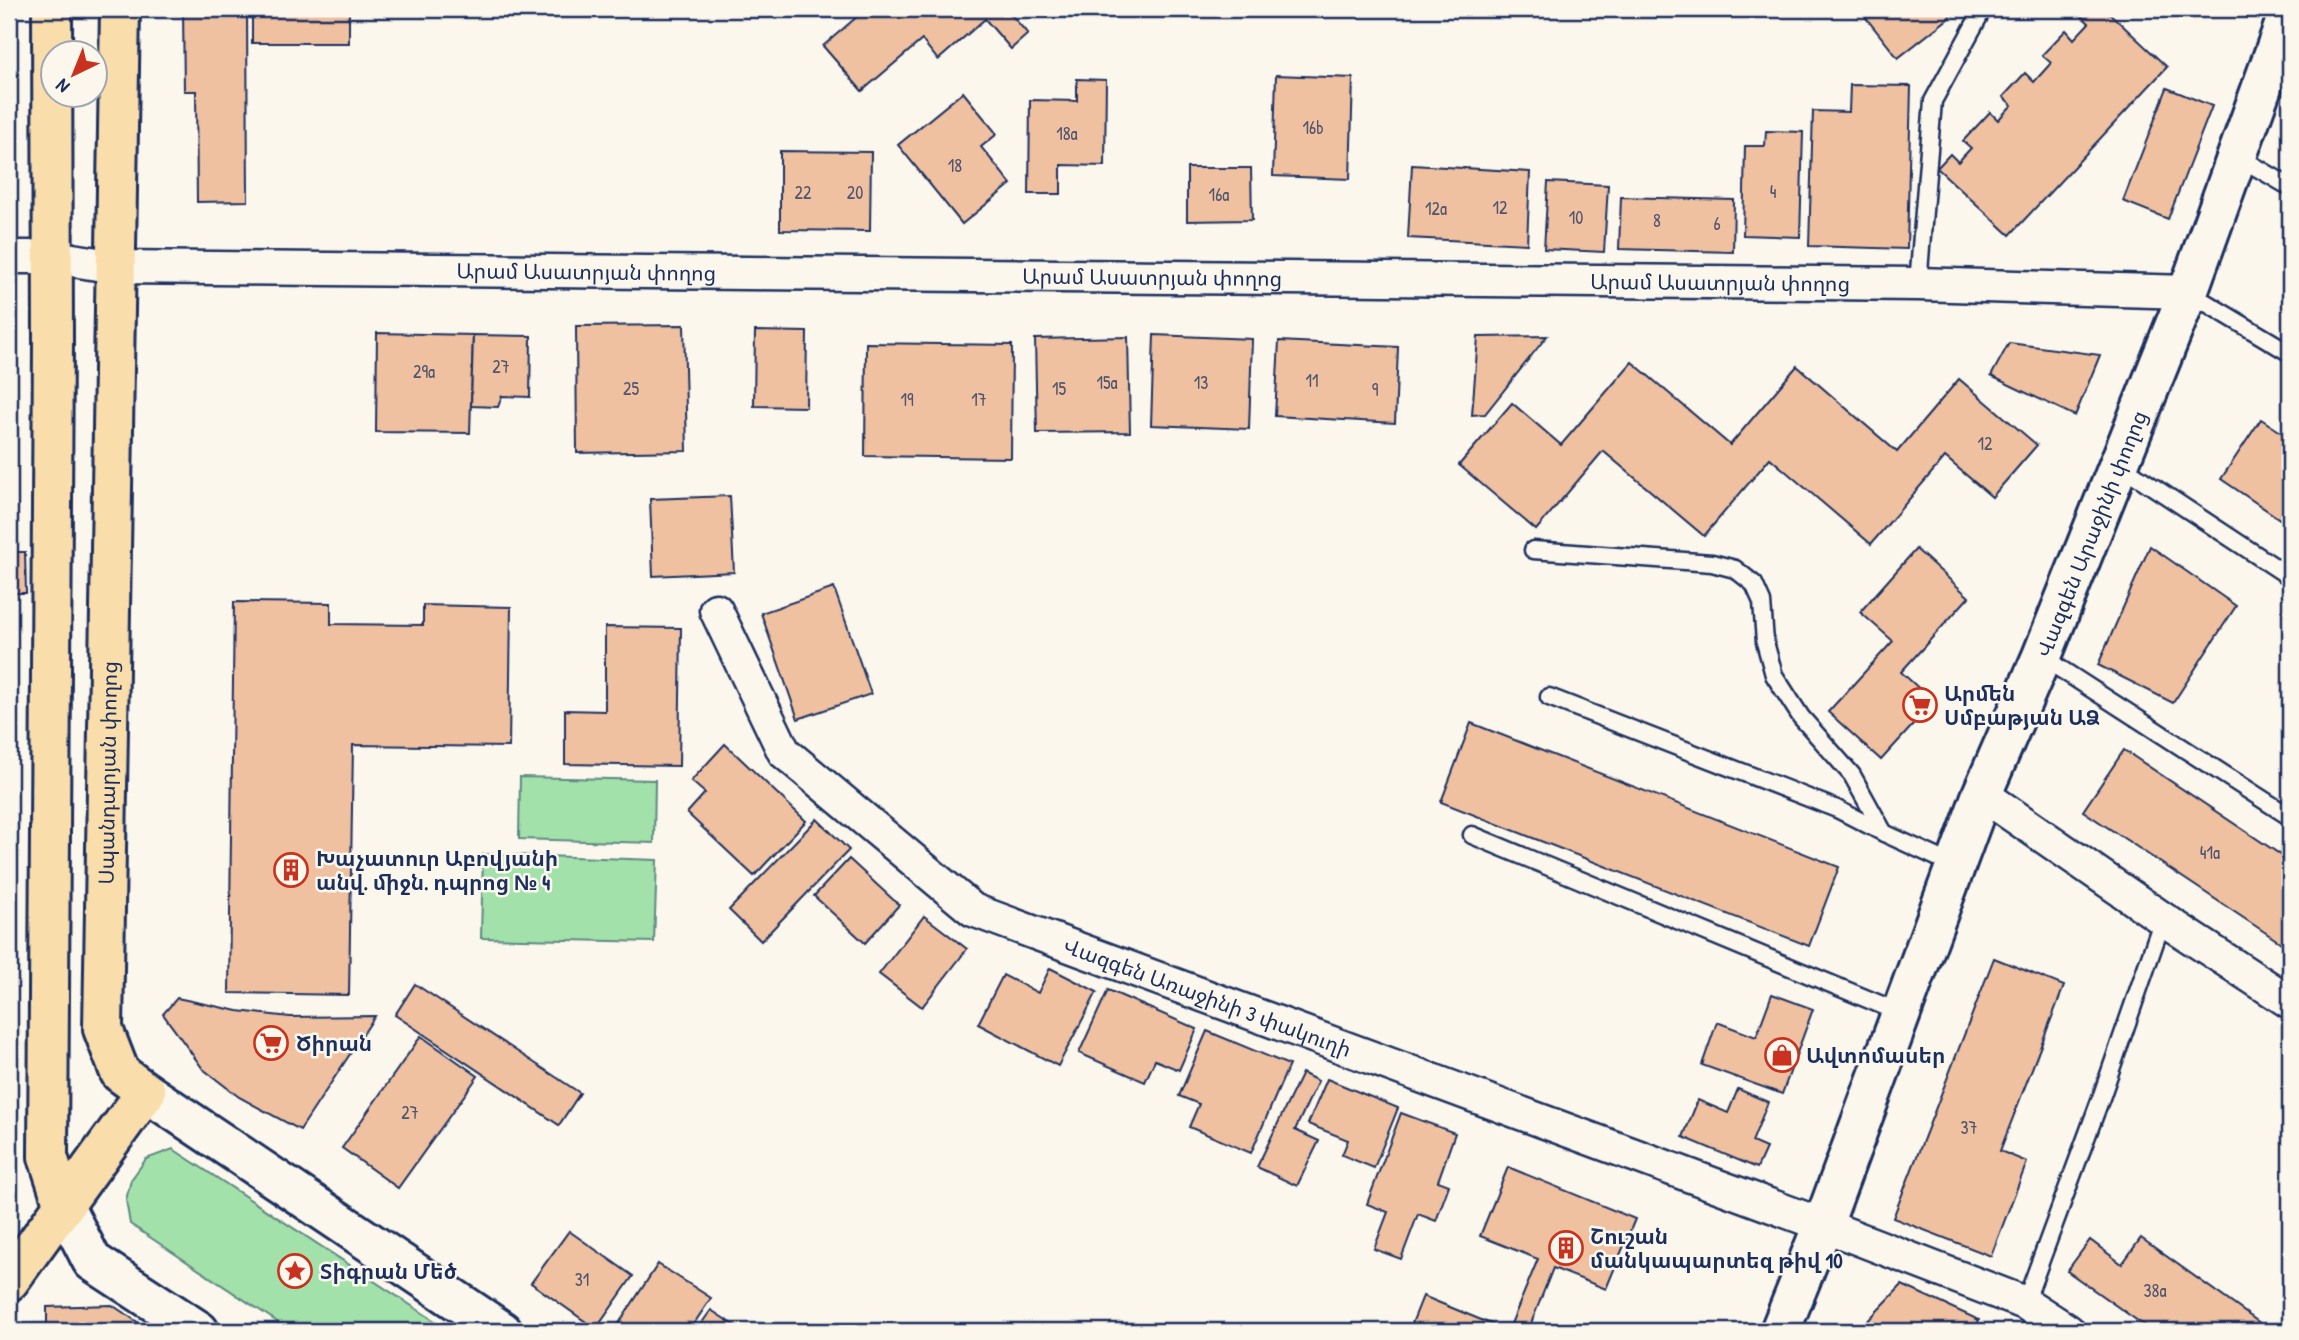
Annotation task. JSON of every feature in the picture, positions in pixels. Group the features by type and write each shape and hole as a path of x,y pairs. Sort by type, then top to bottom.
{"main road":[{"path":"52,9 54,257 48,1157 64,1206"},
{"name":"Սպանդարյան փողոց","path":"120,9 103,1029 120,1073 146,1091"},
{"path":"9,1281 146,1091"}],"street":[{"name":"Վազգեն Արաջինի փողոց","path":"1780,1331 1823,1225 1982,794 2042,656 2188,292 2290,9"},
{"name":"Արամ Ասատրյան փողոց","path":"9,257 54,257 116,267 1918,284 2188,292"},
{"name":"Վազգեն Առաջինի 3 փակուղի","path":"716,610 785,752 973,910 1823,1225 2025,1303 2067,1331"},
{"path":"1982,794 2163,919 2290,1002"},
{"name":"Սպանդարյան փողոց","path":"146,1091 502,1331"},
{"path":"64,1206 92,1261 199,1331"}],"lane":[{"path":"1918,284 1933,101 1983,9"},
{"path":"2237,156 2290,187"},
{"path":"2188,292 2290,353"},
{"path":"2119,465 2290,577"},
{"path":"1533,550 1712,563 1735,569 1754,584 1762,602 1765,642 1774,675 1801,717 1852,775 1884,833"},
{"path":"2042,656 2290,817"},
{"path":"1549,697 1837,809 1956,866"},
{"path":"1472,835 1901,1013"},
{"path":"2025,1303 2102,1095 2163,919"}],"green space":[{"path":"520,777 655,780 654,843 519,839"},
{"path":"483,854 657,860 654,942 481,938"},
{"path":"173,1149 450,1331 291,1331 130,1224 126,1200 131,1180 146,1159"}],"building":[{"path":"183,9 247,9 248,201 197,202 196,91 184,91"},
{"path":"252,9 349,9 349,43 252,43"},
{"path":"866,9 1006,9 1028,34 1011,49 985,19 938,60 922,40 862,91 823,46"},
{"path":"1859,9 1954,9 1949,18 1898,58"},
{"path":"2086,9 2105,9 2167,67 2010,235 1937,168 1950,154 1958,162 1971,148 1963,141 1990,112 1998,120 2012,105 2003,97 2025,73 2034,82 2051,63 2042,55 2066,30 2074,39 2089,23 2080,15"},
{"path":"1276,75 1353,78 1350,179 1273,176"},
{"path":"1077,79 1106,80 1105,166 1061,165 1061,194 1029,194 1030,100 1077,101"},
{"path":"1850,85 1911,86 1907,249 1809,246 1813,111 1849,112"},
{"path":"2167,88 2212,106 2168,219 2123,201"},
{"path":"963,92 997,134 981,147 1011,184 962,224 898,145"},
{"path":"1766,131 1803,132 1800,237 1743,235 1745,146 1765,146"},
{"path":"780,151 871,152 870,231 780,230"},
{"path":"1412,165 1530,172 1527,244 1408,238"},
{"path":"1187,168 1251,168 1252,220 1187,221"},
{"path":"1548,182 1608,185 1604,252 1544,249"},
{"path":"1621,197 1734,200 1733,252 1619,249"},
{"path":"684,325 687,451 577,453 576,326"},
{"path":"755,331 807,332 806,407 754,406"},
{"path":"377,333 473,335 470,433 376,432"},
{"path":"473,335 531,336 530,397 502,396 498,407 471,406"},
{"path":"1154,335 1252,339 1249,429 1151,425"},
{"path":"1547,336 1485,414 1472,415 1478,337"},
{"path":"1128,337 1130,432 1037,433 1035,339"},
{"path":"1279,341 1398,347 1395,423 1275,416"},
{"path":"866,343 1012,345 1011,458 865,456"},
{"path":"2009,343 2100,355 2075,416 1991,376"},
{"path":"1632,362 1730,445 1797,366 1897,452 1959,379 2037,445 1992,497 1945,457 1871,544 1770,458 1704,536 1603,451 1536,530 1459,465 1512,403 1561,445"},
{"path":"2261,419 2290,438 2290,526 2221,479"},
{"path":"730,496 734,572 653,576 650,499"},
{"path":"2150,546 2236,606 2173,703 2098,665"},
{"path":"1916,549 1969,597 1901,672 1934,702 1881,760 1828,712 1893,641 1860,612"},
{"path":"9,552 25,552 26,593 9,593"},
{"path":"834,588 871,694 798,719 761,613"},
{"name":"Խաչատուր Աբովյանի անվ. միջն. դպրոց № 4","path":"234,602 331,603 331,624 423,625 423,605 511,607 509,747 353,745 349,995 229,993"},
{"path":"605,627 681,628 679,766 565,764 565,710 605,711"},
{"path":"1471,723 1839,867 1809,946 1441,802"},
{"path":"725,744 806,821 754,876 687,813 705,793 691,781"},
{"path":"2124,750 2290,861 2290,949 2083,811"},
{"path":"817,819 849,850 761,941 729,910"},
{"path":"849,859 899,905 865,943 814,896"},
{"path":"924,916 967,949 922,1007 879,974"},
{"path":"1994,958 2064,986 2000,1151 2027,1162 1991,1256 1893,1218"},
{"path":"1050,968 1097,992 1058,1066 978,1024 1003,975 1038,993"},
{"path":"415,984 580,1093 559,1125 395,1015"},
{"path":"1108,990 1197,1029 1179,1070 1155,1060 1145,1082 1079,1053"},
{"path":"1772,994 1813,1009 1782,1094 1702,1065 1717,1022 1756,1037"},
{"name":"Ծիրան","path":"177,998 238,1011 290,1017 375,1016 300,1130 239,1097 203,1069 163,1014"},
{"path":"1207,1031 1289,1065 1251,1153 1189,1127 1199,1104 1179,1096"},
{"path":"421,1036 478,1076 398,1188 342,1148"},
{"path":"1302,1073 1318,1081 1295,1130 1319,1141 1297,1186 1257,1167"},
{"path":"1327,1079 1398,1108 1374,1168 1342,1155 1348,1140 1308,1124"},
{"path":"1738,1089 1768,1102 1752,1142 1766,1148 1757,1168 1683,1137 1698,1100 1728,1113"},
{"path":"1401,1113 1455,1133 1438,1181 1449,1185 1436,1221 1418,1214 1401,1259 1374,1249 1388,1212 1367,1204"},
{"name":"Շուշան մանկապարտեզ թիվ 10","path":"1508,1167 1635,1219 1606,1289 1553,1268 1528,1331 1508,1331 1538,1259 1480,1236"},
{"path":"569,1231 633,1276 596,1329 531,1283"},
{"path":"2141,1238 2271,1331 2152,1331 2067,1271 2090,1240 2122,1264"},
{"path":"658,1264 711,1298 689,1331 614,1331"},
{"path":"1902,1285 1979,1320 1974,1331 1858,1331"},
{"path":"1423,1296 1508,1331 1409,1331"},
{"path":"112,1305 151,1331 47,1331 47,1307"},
{"path":"711,1310 743,1331 696,1331"}],"place":[{"name":"Արմեն Սմբաթյան ԱՁ","path":"1920,705"},
{"name":"Խաչատուր Աբովյանի անվ. միջն. դպրոց № 4","path":"291,870"},
{"name":"Ծիրան","path":"271,1043"},
{"name":"Ավտոմասեր","path":"1782,1055"},
{"name":"Շուշան մանկապարտեզ թիվ 10","path":"1566,1248"},
{"name":"Տիգրան Մեծ","path":"295,1271"}]}
